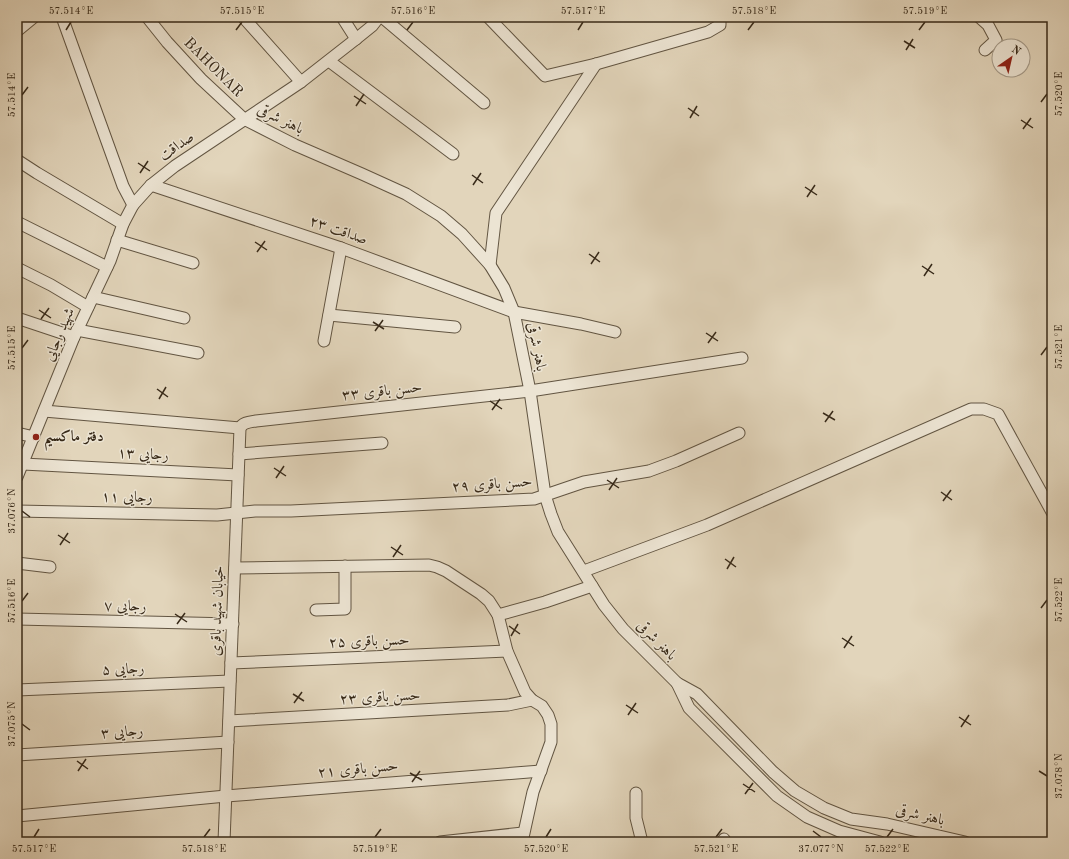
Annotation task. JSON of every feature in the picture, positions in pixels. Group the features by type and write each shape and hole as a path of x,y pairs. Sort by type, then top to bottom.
{"street":[{"path":"17,31 34,17"},
{"path":"62,17 124,186 133,206"},
{"name":"BAHONAR","path":"147,17 167,42 244,120"},
{"path":"243,17 301,82"},
{"path":"342,17 356,39"},
{"path":"381,17 484,103"},
{"name":"صداقت","path":"133,206 151,185 175,166 301,82 329,61 381,17"},
{"path":"488,17 545,76 596,64 708,32 720,25 720,17"},
{"path":"979,17 988,25 996,40 985,50"},
{"path":"329,61 453,154"},
{"path":"490,265 496,213 596,64"},
{"name":"باهنر شرقی","path":"244,120 295,145 406,194 441,216 462,234 490,265 504,288 514,312 530,391 545,495 551,514 558,532 584,571 604,605 623,629 677,683 697,694 773,772 794,791 824,808 851,819 887,824 965,842"},
{"path":"17,160 123,224"},
{"name":"صداقت ۲۳","path":"151,185 341,248 514,312 581,324 615,332"},
{"name":"شهید رجایی","path":"17,477 76,334 107,267 123,224 133,206"},
{"path":"17,222 107,267"},
{"path":"117,240 193,263"},
{"path":"324,341 341,248"},
{"path":"17,268 90,302 184,318"},
{"path":"329,315 456,327"},
{"path":"17,318 76,334 198,352"},
{"name":"حسن باقری ۳۳","path":"240,428 246,422 530,391 742,358"},
{"path":"584,571 707,525 971,409 984,408 998,414 1052,512"},
{"path":"44,411 240,428"},
{"name":"خیابان شهید باقری","path":"224,842 240,428"},
{"path":"17,433 34,437"},
{"name":"حسن باقری ۲۹","path":"237,513 534,499 584,482 649,471 739,434"},
{"path":"239,454 382,443"},
{"name":"رجایی ۱۳","path":"23,464 238,475"},
{"name":"رجایی ۱۱","path":"17,511 218,515 237,513"},
{"path":"17,563 50,567"},
{"path":"235,568 429,565 446,571 482,594 489,601 498,616 507,651 525,692 532,700 542,706 548,715 551,724 551,742 533,792 522,837 440,842"},
{"path":"316,610 346,610 346,566"},
{"path":"498,616 592,586"},
{"name":"رجایی ۷","path":"17,619 233,624"},
{"name":"حسن باقری ۲۵","path":"231,663 507,651"},
{"name":"رجایی ۵","path":"17,690 230,681"},
{"name":"باهنر شرقی","path":"677,683 689,708 777,796 840,837 880,842"},
{"name":"حسن باقری ۲۳","path":"229,721 508,705 532,700"},
{"name":"رجایی ۳","path":"17,755 228,742"},
{"name":"حسن باقری ۲۱","path":"17,816 226,796 541,771"},
{"path":"636,793 636,818 642,842"}],"place":[{"name":"دفتر ماکسیم","path":"36,437"}]}
